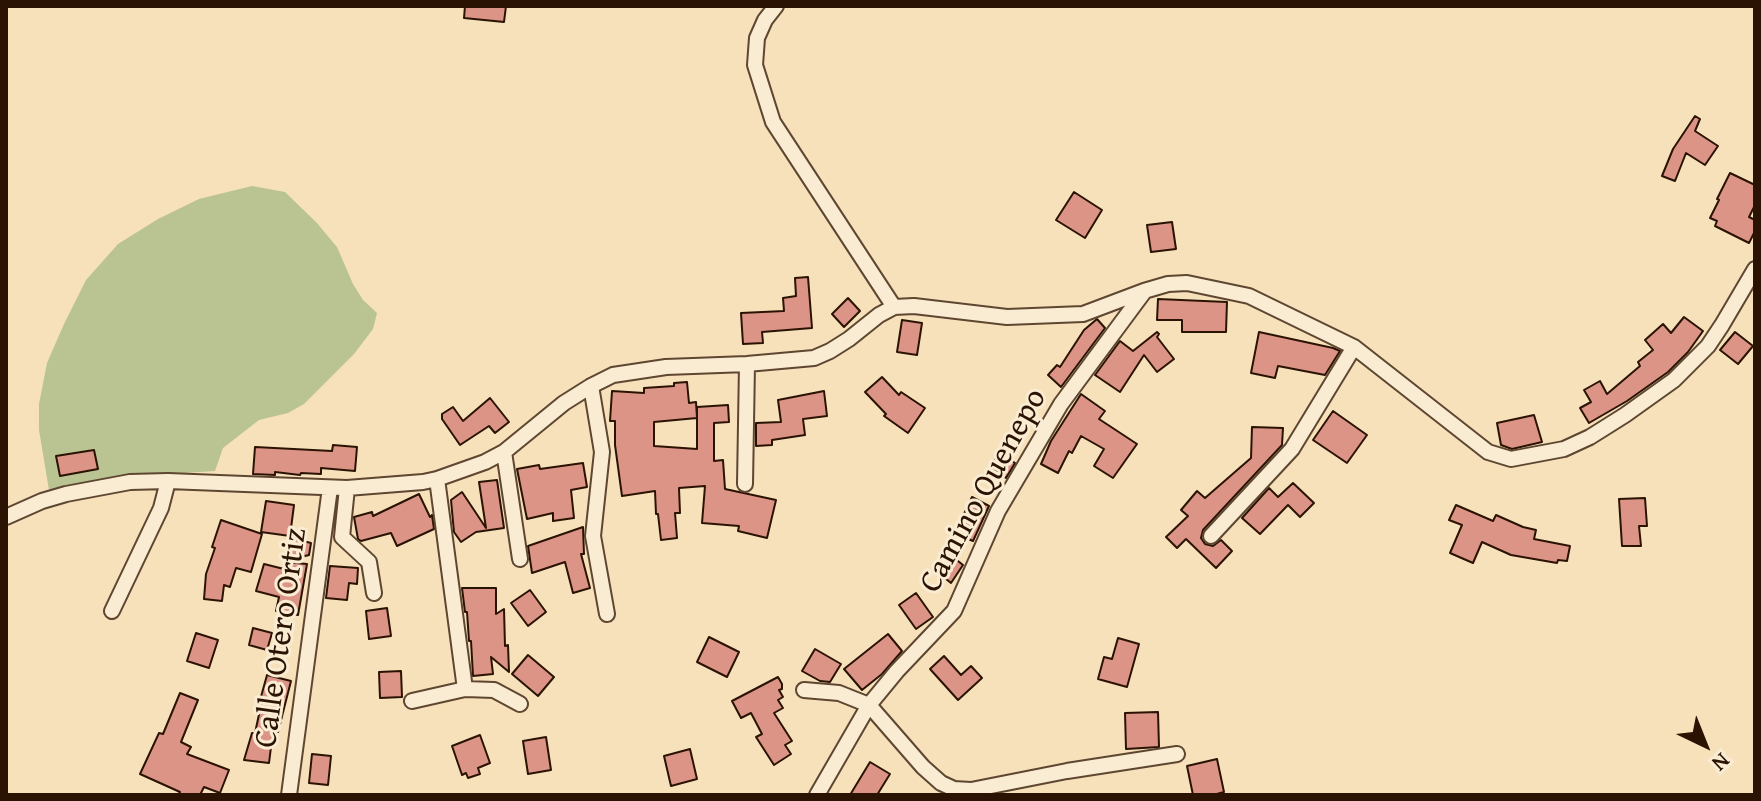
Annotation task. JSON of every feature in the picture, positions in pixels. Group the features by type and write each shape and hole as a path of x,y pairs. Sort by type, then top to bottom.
{"street":[{"path":"776,6 757,38 755,65 773,122 894,307"},
{"path":"6,517 66,494 130,482 347,488 437,479 504,452 564,403 613,375 642,370 814,358 849,339 894,307 914,306 1007,317 1083,314 1144,291 1168,284 1187,283 1249,296 1354,347 1488,452 1511,459 1564,449 1590,437 1674,380 1708,346 1755,269"},
{"name":"Camino Quenepo","path":"817,795 869,705 954,611 998,511 1061,404 1144,291"},
{"path":"1211,536 1292,449 1354,347"},
{"path":"745,484 747,364"},
{"path":"591,386 602,452 593,536 607,614"},
{"path":"504,452 520,559"},
{"path":"437,479 465,689"},
{"path":"112,611 161,508 168,481"},
{"name":"Calle Otero Ortiz","path":"289,795 330,488"},
{"path":"347,488 342,537 369,562 374,593"},
{"path":"412,701 465,689 494,690 520,704"},
{"path":"804,690 839,693 869,705 923,767 941,783 954,789 971,790 1177,754"}],"green space":[{"path":"252,186 285,192 316,222 337,247 363,300 377,313 373,329 354,354 304,404 288,413 259,420 223,448 215,471 107,478 49,490 39,430 39,404 47,363 86,280 118,244 158,219 199,199"}],"building":[{"path":"465,6 506,6 504,22 464,18"},
{"path":"1695,116 1700,119 1695,131 1718,146 1705,165 1686,153 1675,181 1662,176 1673,149"},
{"path":"1730,173 1755,185 1755,205 1749,217 1755,220 1755,231 1749,243 1715,226 1717,221 1710,218"},
{"path":"1074,192 1102,210 1085,238 1056,220"},
{"path":"1172,222 1176,249 1151,252 1147,225"},
{"path":"808,277 812,328 762,332 763,343 743,344 741,313 784,311 783,298 796,296 795,278"},
{"path":"848,298 860,311 844,327 832,314"},
{"path":"1158,299 1227,302 1226,332 1182,332 1182,320 1157,320"},
{"path":"1684,317 1703,331 1688,352 1668,372 1589,423 1580,408 1591,402 1584,390 1600,381 1607,394 1640,366 1638,362 1653,350 1645,340 1663,324 1671,333"},
{"path":"1097,319 1105,328 1061,387 1048,375 1057,365 1060,367 1084,330"},
{"path":"902,320 922,323 917,355 897,352"},
{"path":"1157,332 1157,337 1174,359 1157,372 1144,355 1120,392 1095,375 1120,341 1133,351"},
{"path":"1259,332 1340,351 1325,375 1278,366 1275,378 1251,373"},
{"path":"1735,332 1753,346 1738,364 1720,350"},
{"path":"882,377 899,395 901,392 925,408 908,433 884,416 886,414 865,392"},
{"path":"687,382 689,403 696,402 697,418 697,407 728,405 729,422 714,423 714,461 723,460 725,489 776,500 767,538 738,531 739,526 702,523 705,486 679,488 680,513 675,513 677,538 661,540 655,491 622,496 615,421 610,421 612,391 644,393 644,388","holes":["697,418 697,449 654,446 654,422"]},
{"path":"824,391 827,416 803,419 805,435 772,440 772,445 756,446 756,423 781,422 778,400"},
{"path":"1081,394 1105,411 1099,419 1137,444 1113,478 1094,466 1104,449 1081,436 1058,473 1041,464 1051,441"},
{"path":"490,398 509,422 495,433 489,426 460,445 442,419 442,414 453,407 463,421"},
{"path":"1333,411 1367,435 1347,463 1313,440"},
{"path":"1534,415 1542,442 1512,449 1501,445 1497,423"},
{"path":"1252,427 1283,428 1282,445 1203,530 1201,538 1205,544 1213,546 1221,540 1232,551 1216,568 1186,539 1177,548 1166,537 1188,516 1181,510 1197,491 1205,498 1251,458"},
{"path":"333,445 357,447 355,471 321,468 321,474 253,474 255,447 332,451"},
{"path":"94,450 98,469 60,476 56,456"},
{"path":"1000,453 1015,463 1006,478 990,466"},
{"path":"583,463 587,487 571,490 574,518 553,521 553,513 527,519 517,469"},
{"path":"497,480 504,528 476,532 461,542 454,532 451,500 462,492 486,528 479,482"},
{"path":"1293,483 1314,503 1300,517 1288,505 1260,534 1242,518 1269,488 1278,497"},
{"path":"419,494 430,517 432,515 434,529 397,546 391,533 361,541 358,539 354,517 372,512 373,516"},
{"path":"972,497 989,506 973,541 957,534"},
{"path":"1645,498 1647,526 1639,526 1641,546 1622,546 1619,499"},
{"path":"266,501 294,505 290,536 261,532"},
{"path":"1456,505 1493,521 1496,515 1536,530 1534,539 1570,546 1567,561 1558,560 1557,563 1511,555 1482,542 1473,563 1450,553 1462,525 1449,520"},
{"path":"221,520 262,534 251,572 236,568 230,587 224,585 222,601 204,599 206,574"},
{"path":"583,527 584,554 581,554 590,588 573,593 565,562 532,573 528,546"},
{"path":"291,538 311,543 309,555 286,561"},
{"path":"948,553 963,565 951,583 935,570"},
{"path":"286,562 307,564 298,615 276,611 279,597 256,591 264,564 284,569"},
{"path":"330,566 358,568 357,584 349,583 347,600 326,598"},
{"path":"462,588 496,588 496,614 504,609 509,672 491,657 493,674 473,676"},
{"path":"530,590 546,612 528,626 511,603"},
{"path":"916,593 933,617 916,629 899,605"},
{"path":"387,608 391,636 369,639 366,611"},
{"path":"253,628 272,633 267,650 249,645"},
{"path":"196,633 218,640 209,668 187,661"},
{"path":"888,634 902,651 882,674 862,690 844,669"},
{"path":"709,637 739,652 727,677 697,662"},
{"path":"1118,638 1139,644 1127,687 1098,679 1104,657 1112,659"},
{"path":"815,649 841,664 830,682 820,681 802,671"},
{"path":"528,655 554,677 538,696 512,674"},
{"path":"944,656 961,675 971,666 982,678 958,700 930,669"},
{"path":"401,671 402,697 380,698 379,672"},
{"path":"267,675 291,681 278,732 273,731 269,763 244,760 252,733 255,733"},
{"path":"778,677 783,697 778,700 783,708 774,713 792,741 785,745 791,754 774,765 756,737 762,734 751,713 741,718 732,701"},
{"path":"180,693 198,700 181,742 191,747 187,754 229,770 220,793 204,787 200,795 178,795 180,792 140,774 159,733 163,734"},
{"path":"1158,712 1159,747 1126,749 1125,713"},
{"path":"480,735 490,763 478,768 480,774 468,778 466,773 462,775 452,746"},
{"path":"546,737 551,770 528,774 523,741"},
{"path":"690,749 697,779 671,786 664,756"},
{"path":"312,754 331,756 328,785 309,783"},
{"path":"1217,759 1224,792 1193,795 1187,766"},
{"path":"870,762 890,774 877,795 850,795"}]}
